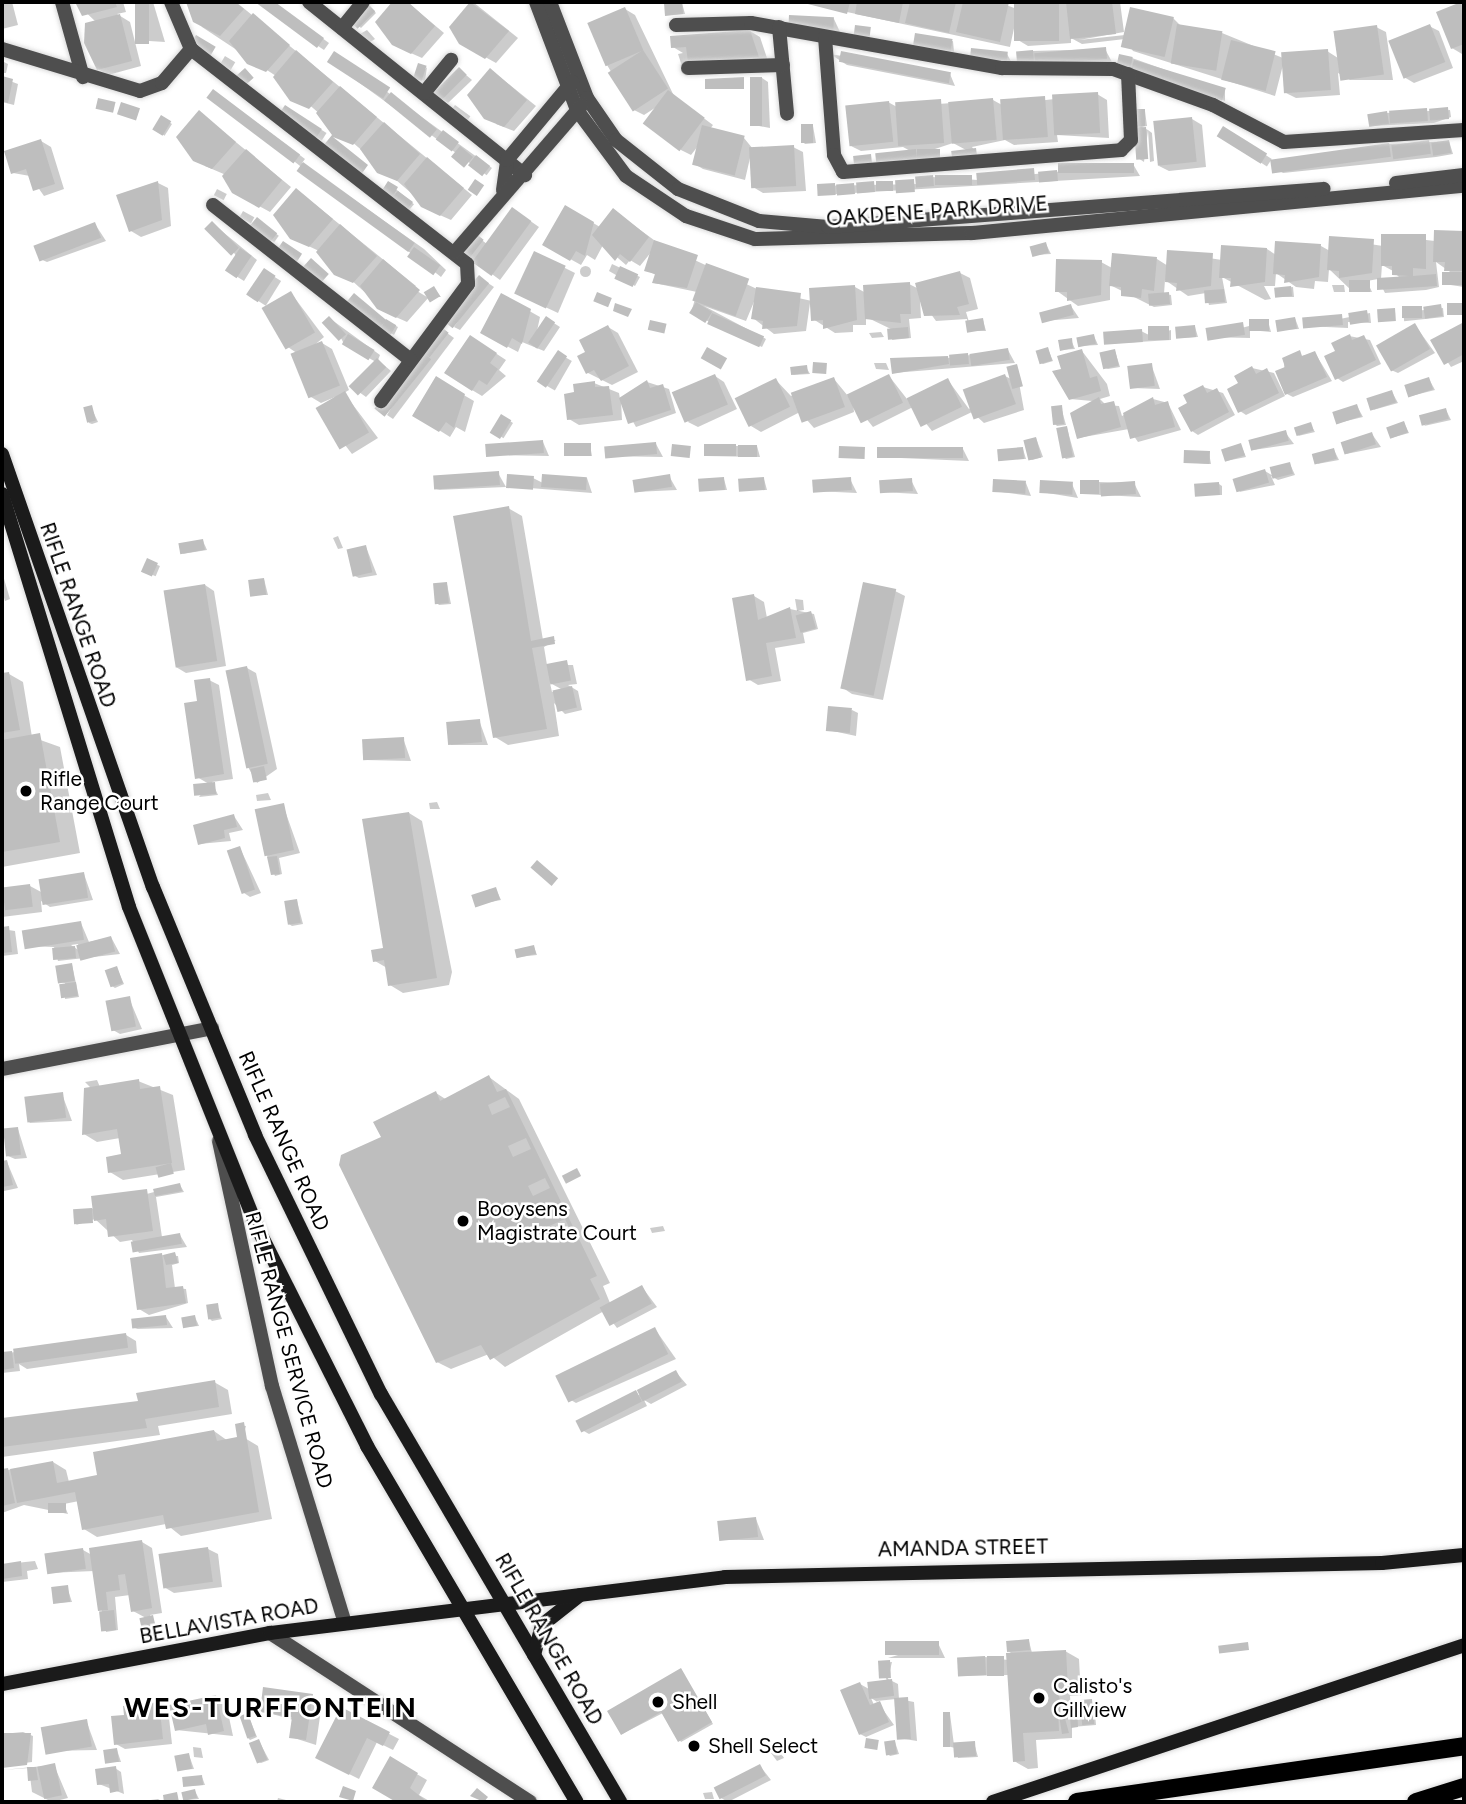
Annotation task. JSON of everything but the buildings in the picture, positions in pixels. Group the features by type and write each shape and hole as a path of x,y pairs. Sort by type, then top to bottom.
{"main road":[{"name":"RIFLE RANGE ROAD","path":"3,459 153,887 255,1135 375,1383 505,1601 620,1802"},
{"name":"RIFLE RANGE ROAD","path":"2,494 129,907 177,1037 309,1336 577,1802"},
{"name":"AMANDA STREET","path":"464,1607 783,1573 1382,1563 1464,1555"},
{"path":"534,1655 542,1625 585,1592"},
{"name":"BELLAVISTA ROAD","path":"2,1684 270,1633 464,1607"},
{"path":"993,1802 1464,1645"},
{"path":"1077,1802 1464,1746"},
{"path":"1416,1802 1464,1787"}],"street":[{"path":"62,2 83,77"},
{"path":"171,2 191,49 455,252 470,271 468,284 381,401"},
{"path":"309,2 526,175"},
{"path":"342,28 363,2"},
{"name":"OAKDENE PARK DRIVE","path":"536,2 573,81 631,155 678,189 738,215 791,225 1464,175"},
{"name":"OAKDENE PARK DRIVE","path":"550,2 573,81 578,110 607,155 652,196 722,231 796,242 972,233 1464,186"},
{"path":"676,25 779,27 964,64 1128,74 1213,106 1284,142 1464,130"},
{"path":"779,27 787,114"},
{"path":"825,37 834,155 843,172 1121,150 1132,130 1128,74"},
{"path":"2,49 130,91 152,89 191,49"},
{"path":"424,93 451,60"},
{"path":"688,68 782,65"},
{"path":"503,190 508,160 573,81"},
{"path":"455,252 503,190 526,175 587,98"},
{"path":"213,205 411,360"},
{"path":"2,1069 177,1037 212,1028"},
{"name":"RIFLE RANGE SERVICE ROAD","path":"217,1126 259,1332 345,1623"},
{"path":"270,1633 530,1802"}],"place":[{"name":"Rifle Range Court","path":"26,791"},
{"name":"Booysens Magistrate Court","path":"463,1221"},
{"name":"Calisto's Gillview","path":"1039,1698"},
{"name":"Shell","path":"658,1702"},
{"name":"Shell Select","path":"694,1746"}],"district":[{"name":"WES-TURFFONTEIN","path":"271,1707"}]}
